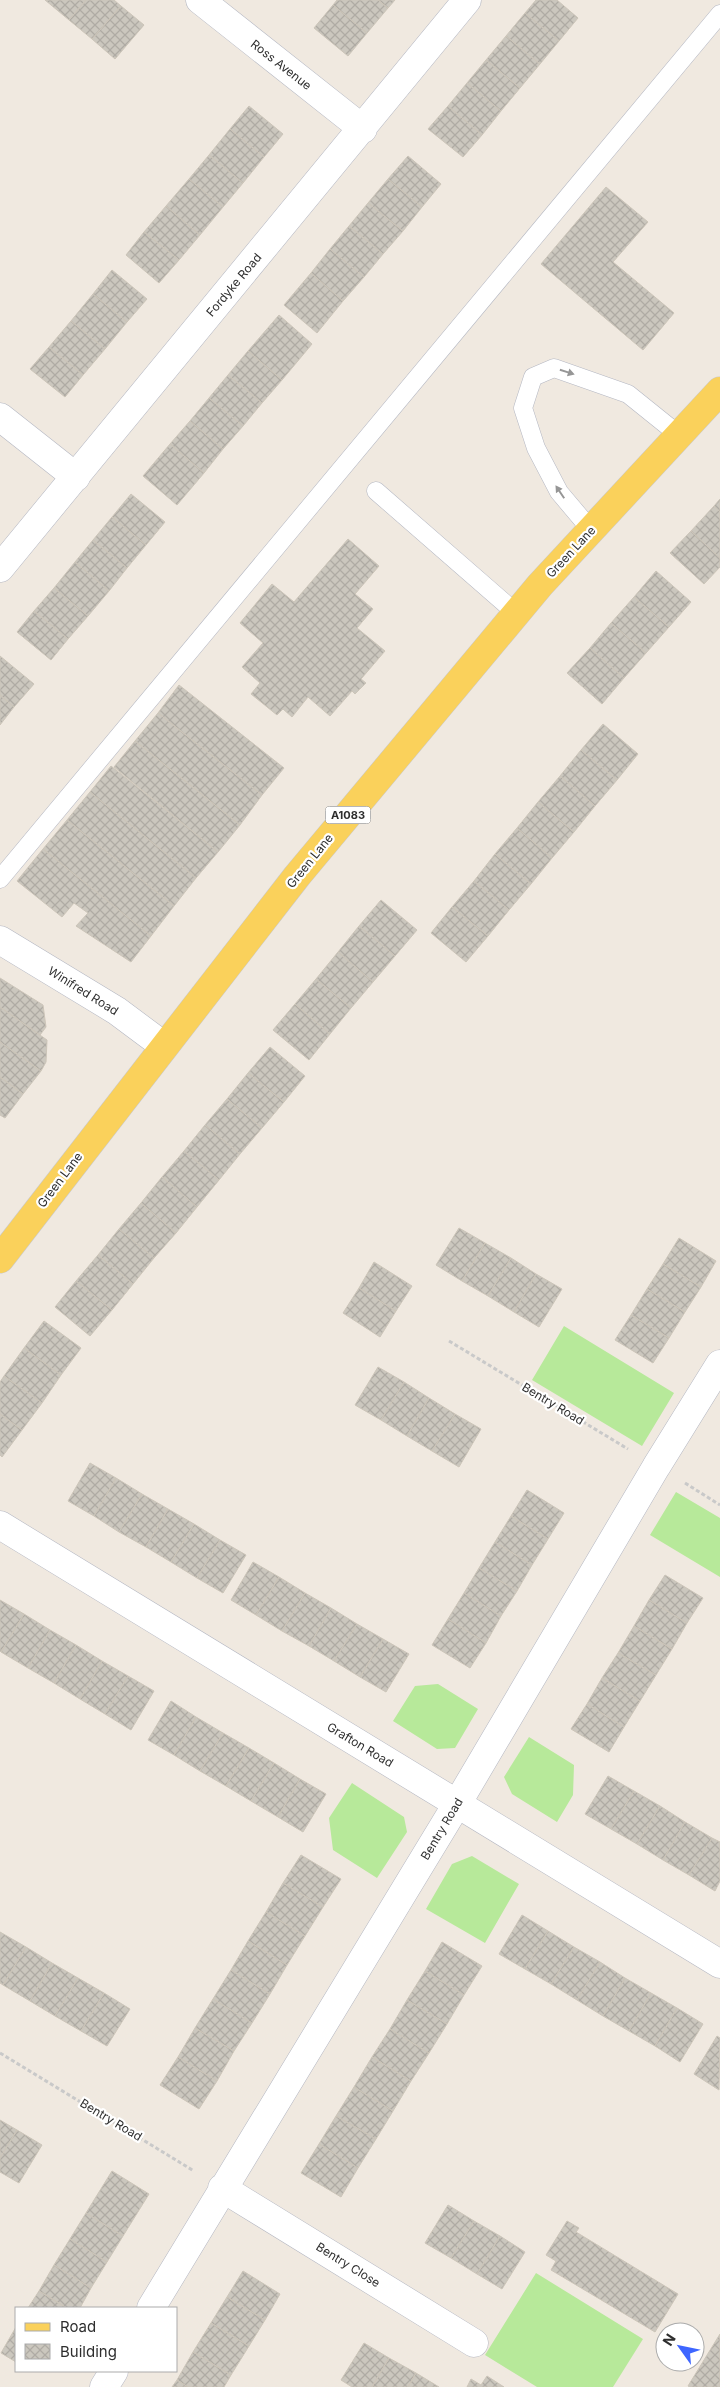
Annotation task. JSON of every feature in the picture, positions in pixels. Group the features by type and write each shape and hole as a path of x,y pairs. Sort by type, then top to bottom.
{"main road":[{"name":"Green Lane","path":"0,1259 296,876 516,613 720,391"}],"street":[{"name":"Ross Avenue","path":"200,0 362,129"},
{"name":"Fordyke Road","path":"0,568 467,0"},
{"path":"0,417 76,477"},
{"name":"Winifred Road","path":"0,940 118,1011 164,1046"},
{"name":"Bentry Road","path":"152,2307 222,2188 457,1804 656,1467 720,1364"},
{"name":"Grafton Road","path":"0,1525 720,1964"},
{"name":"Bentry Close","path":"222,2188 474,2343"},
{"path":"104,2387 113,2372"}],"lane":[{"path":"0,879 720,14"},
{"path":"591,530 559,492 536,448 523,408 533,377 554,368 628,394 679,435"},
{"path":"376,491 516,613"}],"path":[{"name":"Bentry Road","path":"449,1341 720,1505"},
{"name":"Bentry Road","path":"0,2052 222,2188"}],"green space":[{"path":"564,1326 674,1393 642,1446 532,1380"},
{"path":"676,1492 720,1518 720,1577 650,1535"},
{"path":"438,1684 478,1709 455,1748 437,1749 393,1721 415,1686"},
{"path":"529,1737 574,1765 573,1795 557,1822 512,1794 504,1777"},
{"path":"352,1783 404,1817 407,1832 377,1878 333,1850 329,1818"},
{"path":"472,1856 519,1884 485,1943 426,1909 452,1864"},
{"path":"536,2273 643,2339 613,2387 537,2387 485,2355"}],"building":[{"path":"45,0 86,0 69,20"},
{"path":"86,0 114,0 121,6 92,39 69,20"},
{"path":"337,0 378,0 388,8 367,33 333,5"},
{"path":"378,0 395,0 388,8"},
{"path":"536,0 557,0 578,18 559,41 525,13"},
{"path":"333,5 367,33 348,56 314,28"},
{"path":"121,6 144,25 115,59 92,39"},
{"path":"525,13 559,41 540,64 506,36"},
{"path":"506,36 540,64 520,88 486,60"},
{"path":"486,60 520,88 501,111 467,83"},
{"path":"467,83 501,111 482,135 448,106"},
{"path":"249,106 283,134 264,157 230,129"},
{"path":"448,106 482,135 463,157 428,129"},
{"path":"230,129 264,157 243,183 209,155"},
{"path":"209,155 243,183 223,207 189,179"},
{"path":"408,156 441,184 422,207 388,179"},
{"path":"189,179 223,207 200,235 166,206"},
{"path":"388,179 422,207 403,231 368,203"},
{"path":"606,187 648,222 613,262 674,313 643,350 541,264"},
{"path":"368,203 403,231 383,254 349,226"},
{"path":"166,206 200,235 179,260 144,232"},
{"path":"349,226 383,254 364,277 330,249"},
{"path":"144,232 179,260 159,283 126,255"},
{"path":"330,249 364,277 343,301 311,273"},
{"path":"112,270 147,299 127,322 93,294"},
{"path":"311,273 343,301 317,333 284,305"},
{"path":"93,294 127,322 105,349 71,321"},
{"path":"279,315 312,344 282,380 248,351"},
{"path":"71,321 105,349 83,375 49,347"},
{"path":"49,347 83,375 65,397 30,369"},
{"path":"248,351 282,380 262,403 228,375"},
{"path":"228,375 262,403 243,426 209,398"},
{"path":"209,398 243,426 223,449 190,421"},
{"path":"190,421 223,449 204,473 170,444"},
{"path":"170,444 204,473 177,505 143,476"},
{"path":"131,494 165,522 146,545 112,517"},
{"path":"720,499 720,512 714,506"},
{"path":"714,506 720,512 720,558 691,531"},
{"path":"112,517 146,545 127,568 93,540"},
{"path":"691,531 720,558 720,567 704,584 670,553"},
{"path":"348,539 379,566 355,594 373,609 357,628 385,651 361,679 366,683 355,694 352,691 330,716 308,697 292,717 283,709 277,715 251,694 260,683 242,667 263,643 240,623 272,584 294,602"},
{"path":"93,540 127,568 109,591 75,562"},
{"path":"75,562 109,591 88,616 54,588"},
{"path":"656,571 691,602 669,627 634,597"},
{"path":"54,588 88,616 68,639 34,611"},
{"path":"634,597 669,627 646,653 611,623"},
{"path":"34,611 68,639 51,660 17,632"},
{"path":"611,623 646,653 624,678 590,648"},
{"path":"590,648 624,678 602,704 567,673"},
{"path":"0,656 34,684 14,707 0,695"},
{"path":"179,685 284,768 262,795 158,713"},
{"path":"0,695 14,707 0,725"},
{"path":"158,713 262,795 240,825 135,741"},
{"path":"603,724 638,754 617,780 581,750"},
{"path":"135,741 240,825 218,852 114,767"},
{"path":"581,750 617,780 595,806 560,776"},
{"path":"111,766 218,852 196,878 90,792"},
{"path":"560,776 595,806 574,832 538,802"},
{"path":"90,792 196,878 174,906 67,820"},
{"path":"538,802 574,832 552,858 517,828"},
{"path":"67,820 174,906 151,936 43,849"},
{"path":"517,828 552,858 531,884 495,854"},
{"path":"43,849 151,936 131,962 76,926 88,913 74,903 62,917 17,881"},
{"path":"495,854 531,884 509,910 474,881"},
{"path":"474,881 509,910 488,936 452,907"},
{"path":"381,900 417,930 395,956 359,926"},
{"path":"452,907 488,936 466,962 431,933"},
{"path":"359,926 395,956 373,982 338,952"},
{"path":"338,952 373,982 351,1008 316,979"},
{"path":"0,978 43,1005 46,1027 40,1035 0,1007"},
{"path":"316,979 351,1008 330,1034 295,1004"},
{"path":"295,1004 330,1034 309,1060 273,1030"},
{"path":"0,1007 47,1040 46,1062 41,1071 0,1042"},
{"path":"0,1042 41,1071 23,1094 0,1077"},
{"path":"270,1047 305,1076 284,1102 248,1073"},
{"path":"248,1073 284,1102 262,1128 227,1099"},
{"path":"0,1077 23,1094 5,1118 0,1115"},
{"path":"227,1099 262,1128 240,1154 205,1125"},
{"path":"205,1125 240,1154 219,1180 184,1151"},
{"path":"184,1151 219,1180 197,1207 162,1177"},
{"path":"162,1177 197,1207 176,1233 141,1203"},
{"path":"141,1203 176,1233 154,1258 119,1229"},
{"path":"459,1228 485,1243 462,1281 436,1265"},
{"path":"119,1229 154,1258 133,1284 98,1255"},
{"path":"679,1238 716,1261 701,1287 663,1264"},
{"path":"485,1243 511,1258 488,1296 462,1281"},
{"path":"98,1255 133,1284 112,1310 76,1281"},
{"path":"511,1258 536,1274 514,1312 488,1296"},
{"path":"374,1262 412,1286 396,1311 359,1288"},
{"path":"663,1264 701,1287 685,1312 647,1289"},
{"path":"536,1274 562,1289 539,1327 514,1312"},
{"path":"76,1281 112,1310 90,1336 55,1307"},
{"path":"359,1288 396,1311 380,1337 343,1313"},
{"path":"647,1289 685,1312 669,1338 631,1315"},
{"path":"631,1315 669,1338 653,1363 615,1340"},
{"path":"44,1321 81,1348 61,1375 24,1348"},
{"path":"24,1348 61,1375 42,1403 4,1376"},
{"path":"378,1367 404,1382 381,1420 355,1405"},
{"path":"4,1376 42,1403 22,1430 0,1414 0,1382"},
{"path":"404,1382 429,1398 407,1436 381,1420"},
{"path":"429,1398 455,1414 432,1451 407,1436"},
{"path":"0,1414 22,1430 2,1457 0,1455"},
{"path":"455,1414 481,1429 459,1467 432,1451"},
{"path":"90,1463 116,1478 94,1516 68,1501"},
{"path":"116,1478 142,1494 119,1532 94,1516"},
{"path":"527,1490 564,1513 548,1539 511,1516"},
{"path":"142,1494 168,1509 146,1547 119,1532"},
{"path":"168,1509 194,1524 171,1562 146,1547"},
{"path":"511,1516 548,1539 532,1565 495,1542"},
{"path":"194,1524 220,1540 197,1578 171,1562"},
{"path":"220,1540 246,1555 223,1593 197,1578"},
{"path":"495,1542 532,1565 517,1591 479,1568"},
{"path":"253,1562 279,1577 256,1615 231,1600"},
{"path":"479,1568 517,1591 501,1616 464,1593"},
{"path":"665,1575 703,1598 687,1623 649,1600"},
{"path":"279,1577 305,1593 282,1631 256,1615"},
{"path":"305,1593 331,1608 309,1646 282,1631"},
{"path":"464,1593 501,1616 486,1643 448,1619"},
{"path":"0,1600 24,1614 1,1652 0,1651"},
{"path":"649,1600 687,1623 672,1649 634,1626"},
{"path":"331,1608 357,1624 334,1661 309,1646"},
{"path":"24,1614 50,1630 28,1668 1,1652"},
{"path":"448,1619 486,1643 470,1668 432,1645"},
{"path":"357,1624 383,1639 360,1677 334,1661"},
{"path":"634,1626 672,1649 656,1675 618,1653"},
{"path":"50,1630 76,1645 54,1683 28,1668"},
{"path":"383,1639 409,1654 386,1692 360,1677"},
{"path":"76,1645 102,1661 80,1699 54,1683"},
{"path":"618,1653 656,1675 640,1701 602,1678"},
{"path":"102,1661 128,1676 105,1714 80,1699"},
{"path":"128,1676 154,1691 131,1730 105,1714"},
{"path":"602,1678 640,1701 624,1727 587,1704"},
{"path":"171,1701 196,1717 174,1755 148,1740"},
{"path":"587,1704 624,1727 609,1752 571,1729"},
{"path":"196,1717 223,1733 200,1771 174,1755"},
{"path":"223,1733 249,1748 226,1786 200,1771"},
{"path":"249,1748 274,1763 251,1801 226,1786"},
{"path":"274,1763 300,1779 278,1817 251,1801"},
{"path":"608,1776 634,1791 611,1829 585,1814"},
{"path":"300,1779 326,1794 303,1832 278,1817"},
{"path":"634,1791 660,1806 637,1844 611,1829"},
{"path":"660,1806 685,1822 663,1860 637,1844"},
{"path":"685,1822 712,1838 689,1875 663,1860"},
{"path":"712,1838 720,1842 720,1881 715,1891 689,1875"},
{"path":"301,1855 341,1879 323,1907 283,1883"},
{"path":"283,1883 323,1907 305,1936 266,1912"},
{"path":"266,1912 305,1936 287,1965 248,1941"},
{"path":"522,1915 548,1931 525,1969 499,1954"},
{"path":"548,1931 574,1947 551,1984 525,1969"},
{"path":"0,1932 26,1947 3,1985 0,1983"},
{"path":"248,1941 287,1965 270,1994 231,1970"},
{"path":"442,1942 482,1966 464,1995 425,1971"},
{"path":"26,1947 52,1963 30,2001 3,1985"},
{"path":"574,1947 600,1962 577,2000 551,1984"},
{"path":"600,1962 625,1978 603,2016 577,2000"},
{"path":"52,1963 78,1978 55,2016 30,2001"},
{"path":"231,1970 270,1994 252,2023 213,1999"},
{"path":"425,1971 464,1995 447,2024 407,2000"},
{"path":"78,1978 104,1993 81,2031 55,2016"},
{"path":"625,1978 651,1993 629,2031 603,2016"},
{"path":"104,1993 130,2009 107,2046 81,2031"},
{"path":"651,1993 677,2008 655,2046 629,2031"},
{"path":"213,1999 252,2023 234,2051 195,2028"},
{"path":"407,2000 447,2024 429,2053 390,2029"},
{"path":"677,2008 703,2024 680,2062 655,2046"},
{"path":"195,2028 234,2051 217,2081 178,2057"},
{"path":"390,2029 429,2053 411,2081 372,2057"},
{"path":"717,2036 720,2038 719,2090 694,2074"},
{"path":"178,2057 217,2081 199,2109 160,2085"},
{"path":"372,2057 411,2081 393,2111 354,2087"},
{"path":"354,2087 393,2111 376,2139 336,2116"},
{"path":"336,2116 376,2139 358,2168 319,2144"},
{"path":"0,2120 17,2130 0,2158"},
{"path":"17,2130 42,2145 19,2183 0,2172 0,2158"},
{"path":"319,2144 358,2168 341,2197 301,2173"},
{"path":"112,2171 149,2194 123,2236 86,2213"},
{"path":"448,2205 474,2221 451,2258 425,2243"},
{"path":"86,2213 123,2236 107,2262 70,2239"},
{"path":"474,2221 500,2236 477,2274 451,2258"},
{"path":"567,2221 579,2228 576,2232 678,2294 661,2322 655,2322 655,2332 551,2270 556,2261 546,2255"},
{"path":"500,2236 525,2252 502,2289 477,2274"},
{"path":"70,2239 107,2262 91,2288 54,2265"},
{"path":"54,2265 91,2288 81,2307 65,2307 39,2291"},
{"path":"243,2271 280,2294 265,2320 227,2297"},
{"path":"39,2291 65,2307 29,2307"},
{"path":"227,2297 265,2320 249,2346 211,2323"},
{"path":"211,2323 249,2346 231,2375 193,2352"},
{"path":"15,2329 15,2361 1,2353"},
{"path":"720,2334 720,2387 688,2386 697,2372 705,2372 705,2358"},
{"path":"364,2343 389,2358 372,2387 352,2387 341,2380"},
{"path":"193,2352 231,2375 224,2387 188,2387 177,2380"},
{"path":"389,2358 416,2373 408,2387 372,2387"},
{"path":"416,2373 439,2387 408,2387"},
{"path":"487,2376 504,2387 467,2387 471,2379 481,2385"},
{"path":"177,2380 188,2387 172,2387"}]}
